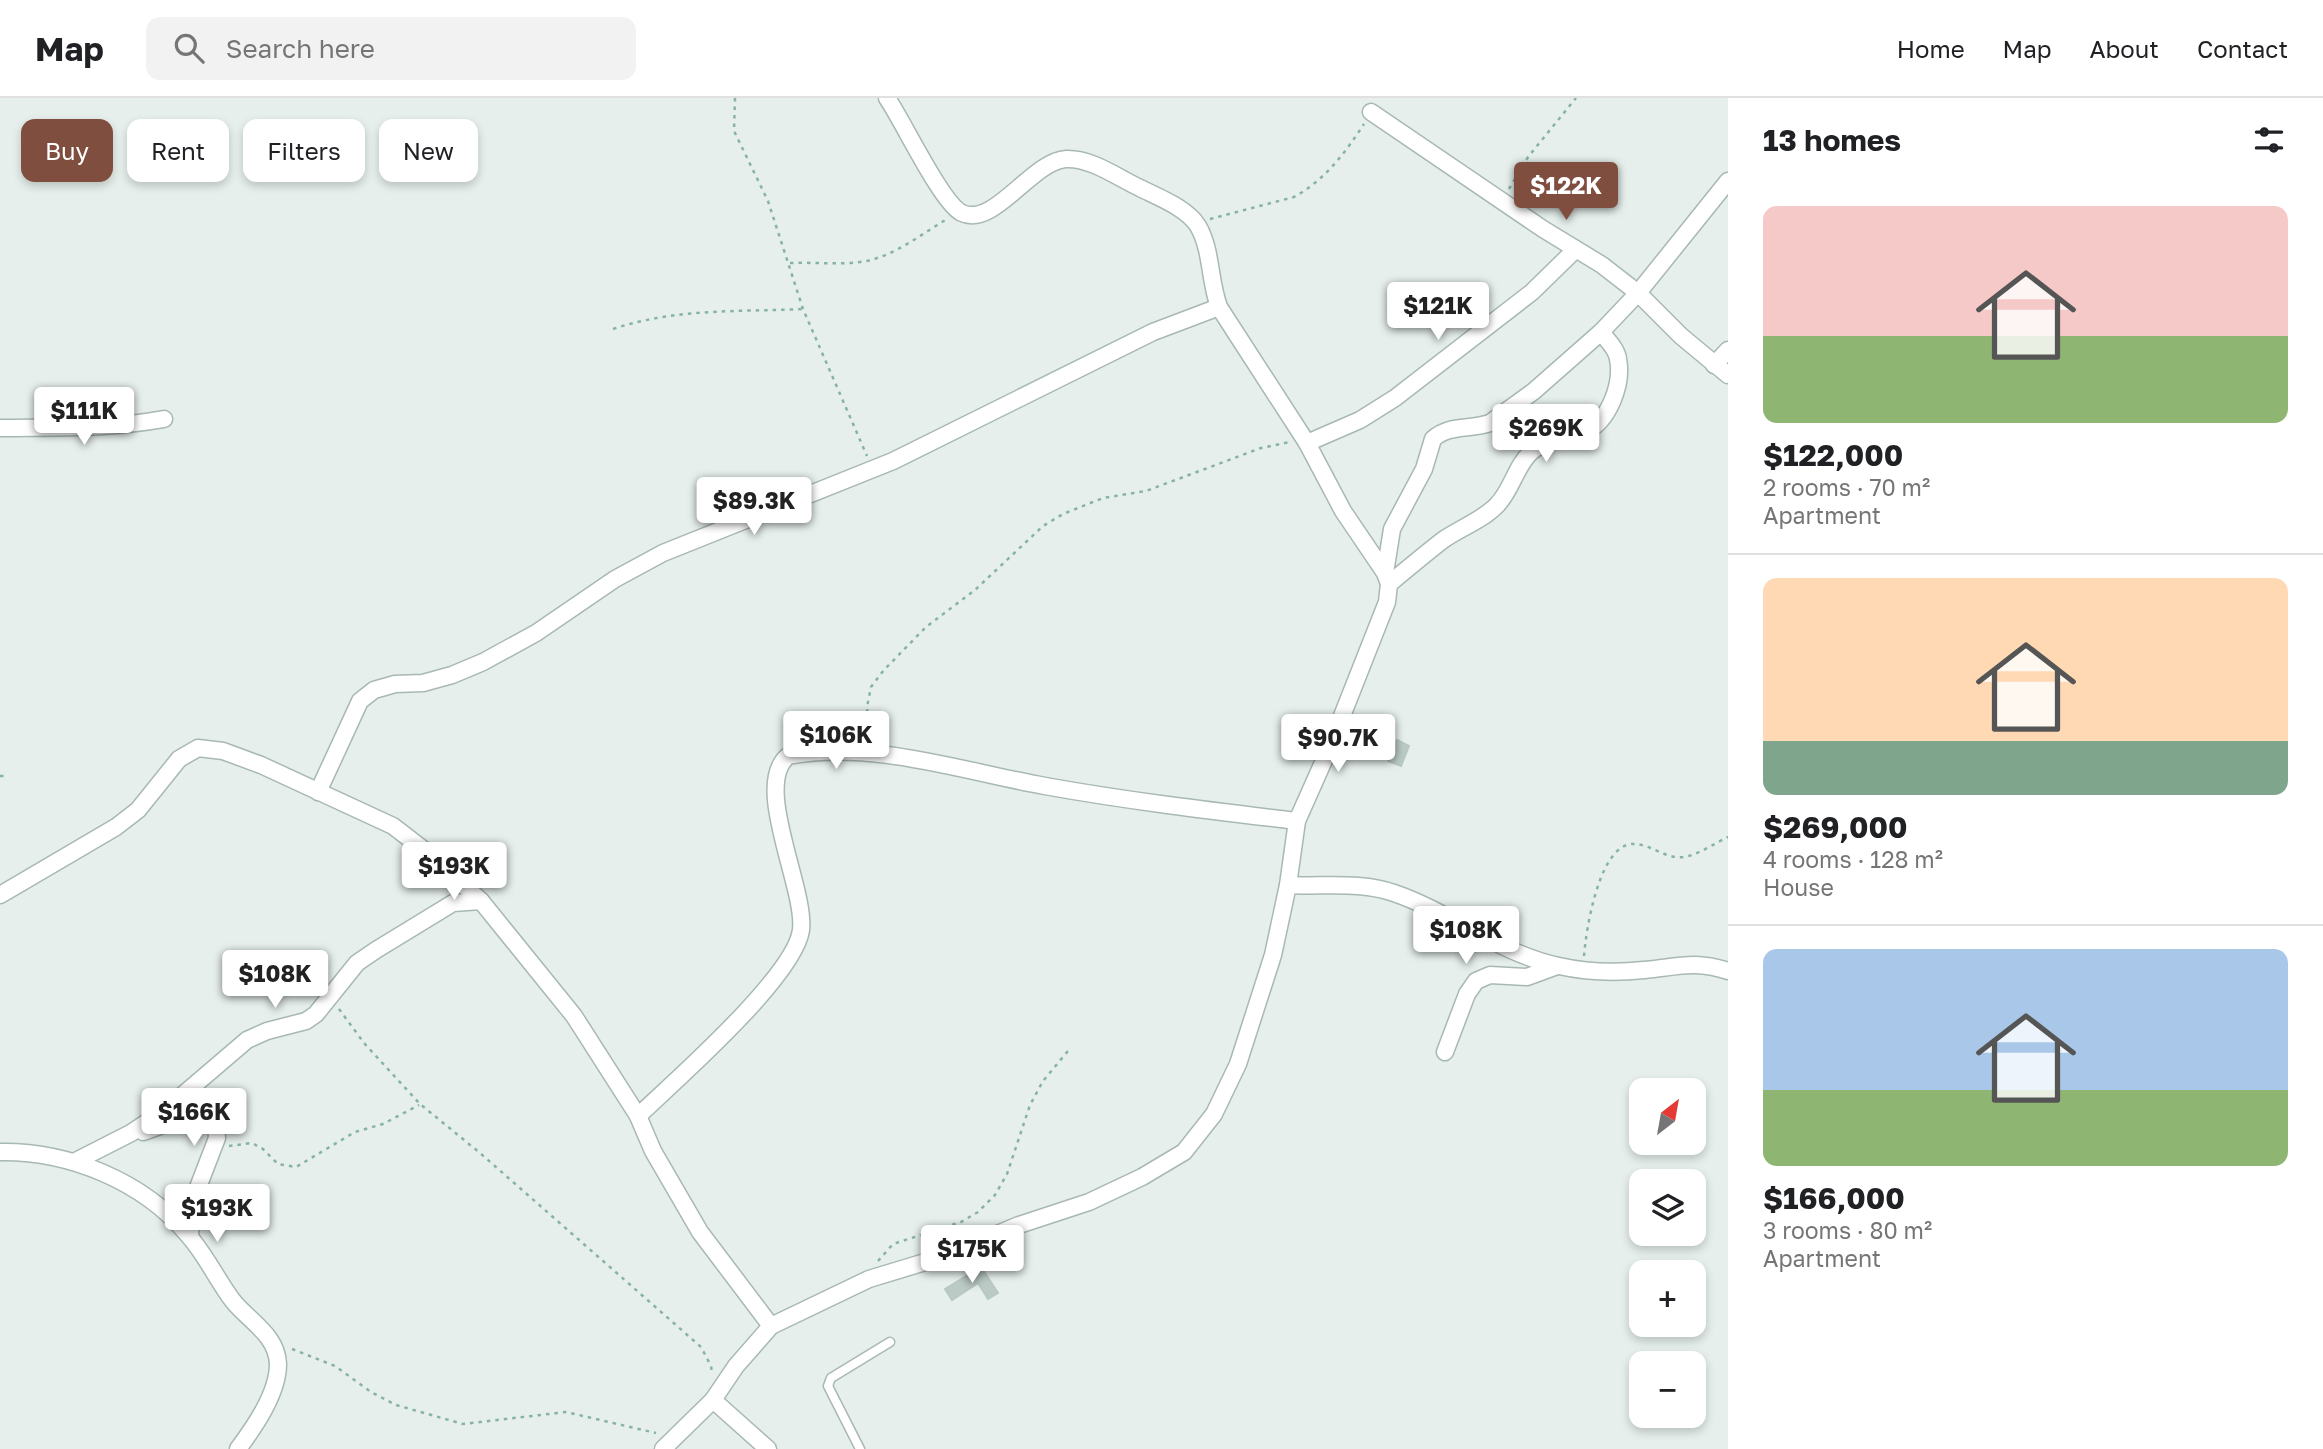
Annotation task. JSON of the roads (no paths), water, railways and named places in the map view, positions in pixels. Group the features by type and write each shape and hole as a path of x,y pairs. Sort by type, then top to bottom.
{"street":[{"path":"887,98 945,194 959,212 973,217 989,212 1017,188 1052,164 1066,159 1088,162 1160,198 1196,222 1206,242 1212,287 1219,307 1307,443 1343,511 1387,578"},
{"path":"1371,112 1574,250 1602,265 1638,293 1681,337 1721,370 1728,350"},
{"path":"668,1444 713,1400 736,1366 771,1326 869,1279 945,1256 1019,1225 1088,1202 1142,1177 1184,1152 1214,1114 1238,1064 1273,955 1288,885 1297,821 1380,621 1392,529 1424,469 1433,439 1450,428 1476,428 1490,423 1534,391 1601,332 1638,293 1728,181"},
{"path":"1307,443 1360,420 1395,398 1532,292 1574,250"},
{"path":"318,792 360,701 374,690 395,684 433,680 483,662 536,633 599,589 644,562 690,541 873,469 1153,332 1219,307"},
{"path":"1387,578 1494,509 1506,496 1523,461 1532,450 1545,442 1584,433 1597,425 1609,408 1619,379 1618,356 1601,332"},
{"path":"0,428 76,429 124,426 164,419"},
{"path":"0,895 116,828 138,810 179,759 198,748 223,751 356,807 393,826 481,901 573,1016 638,1116 653,1151 700,1232 771,1326"},
{"path":"638,1116 760,995 788,963 796,948 801,929 799,903 776,799 777,770 788,756 808,752 899,756 1096,795 1297,821"},
{"path":"1288,885 1372,887 1395,893 1521,953 1557,966 1583,970 1644,970 1681,964 1708,964 1728,971"},
{"path":"76,1161 131,1133 164,1111 247,1041 267,1031 306,1021 330,998 357,963 376,950 453,904 481,901"},
{"path":"1445,1052 1467,994 1476,981 1490,975 1527,976 1557,966"},
{"path":"131,1133 137,1134 199,1112 210,1117 216,1124 217,1138 192,1203 190,1236"},
{"path":"0,1152 76,1161 145,1196 165,1210 190,1236 233,1301 272,1340 278,1361 277,1383 238,1449"},
{"path":"713,1400 768,1449"}],"lane":[{"path":"860,1449 828,1386 831,1378 890,1342"}]}
